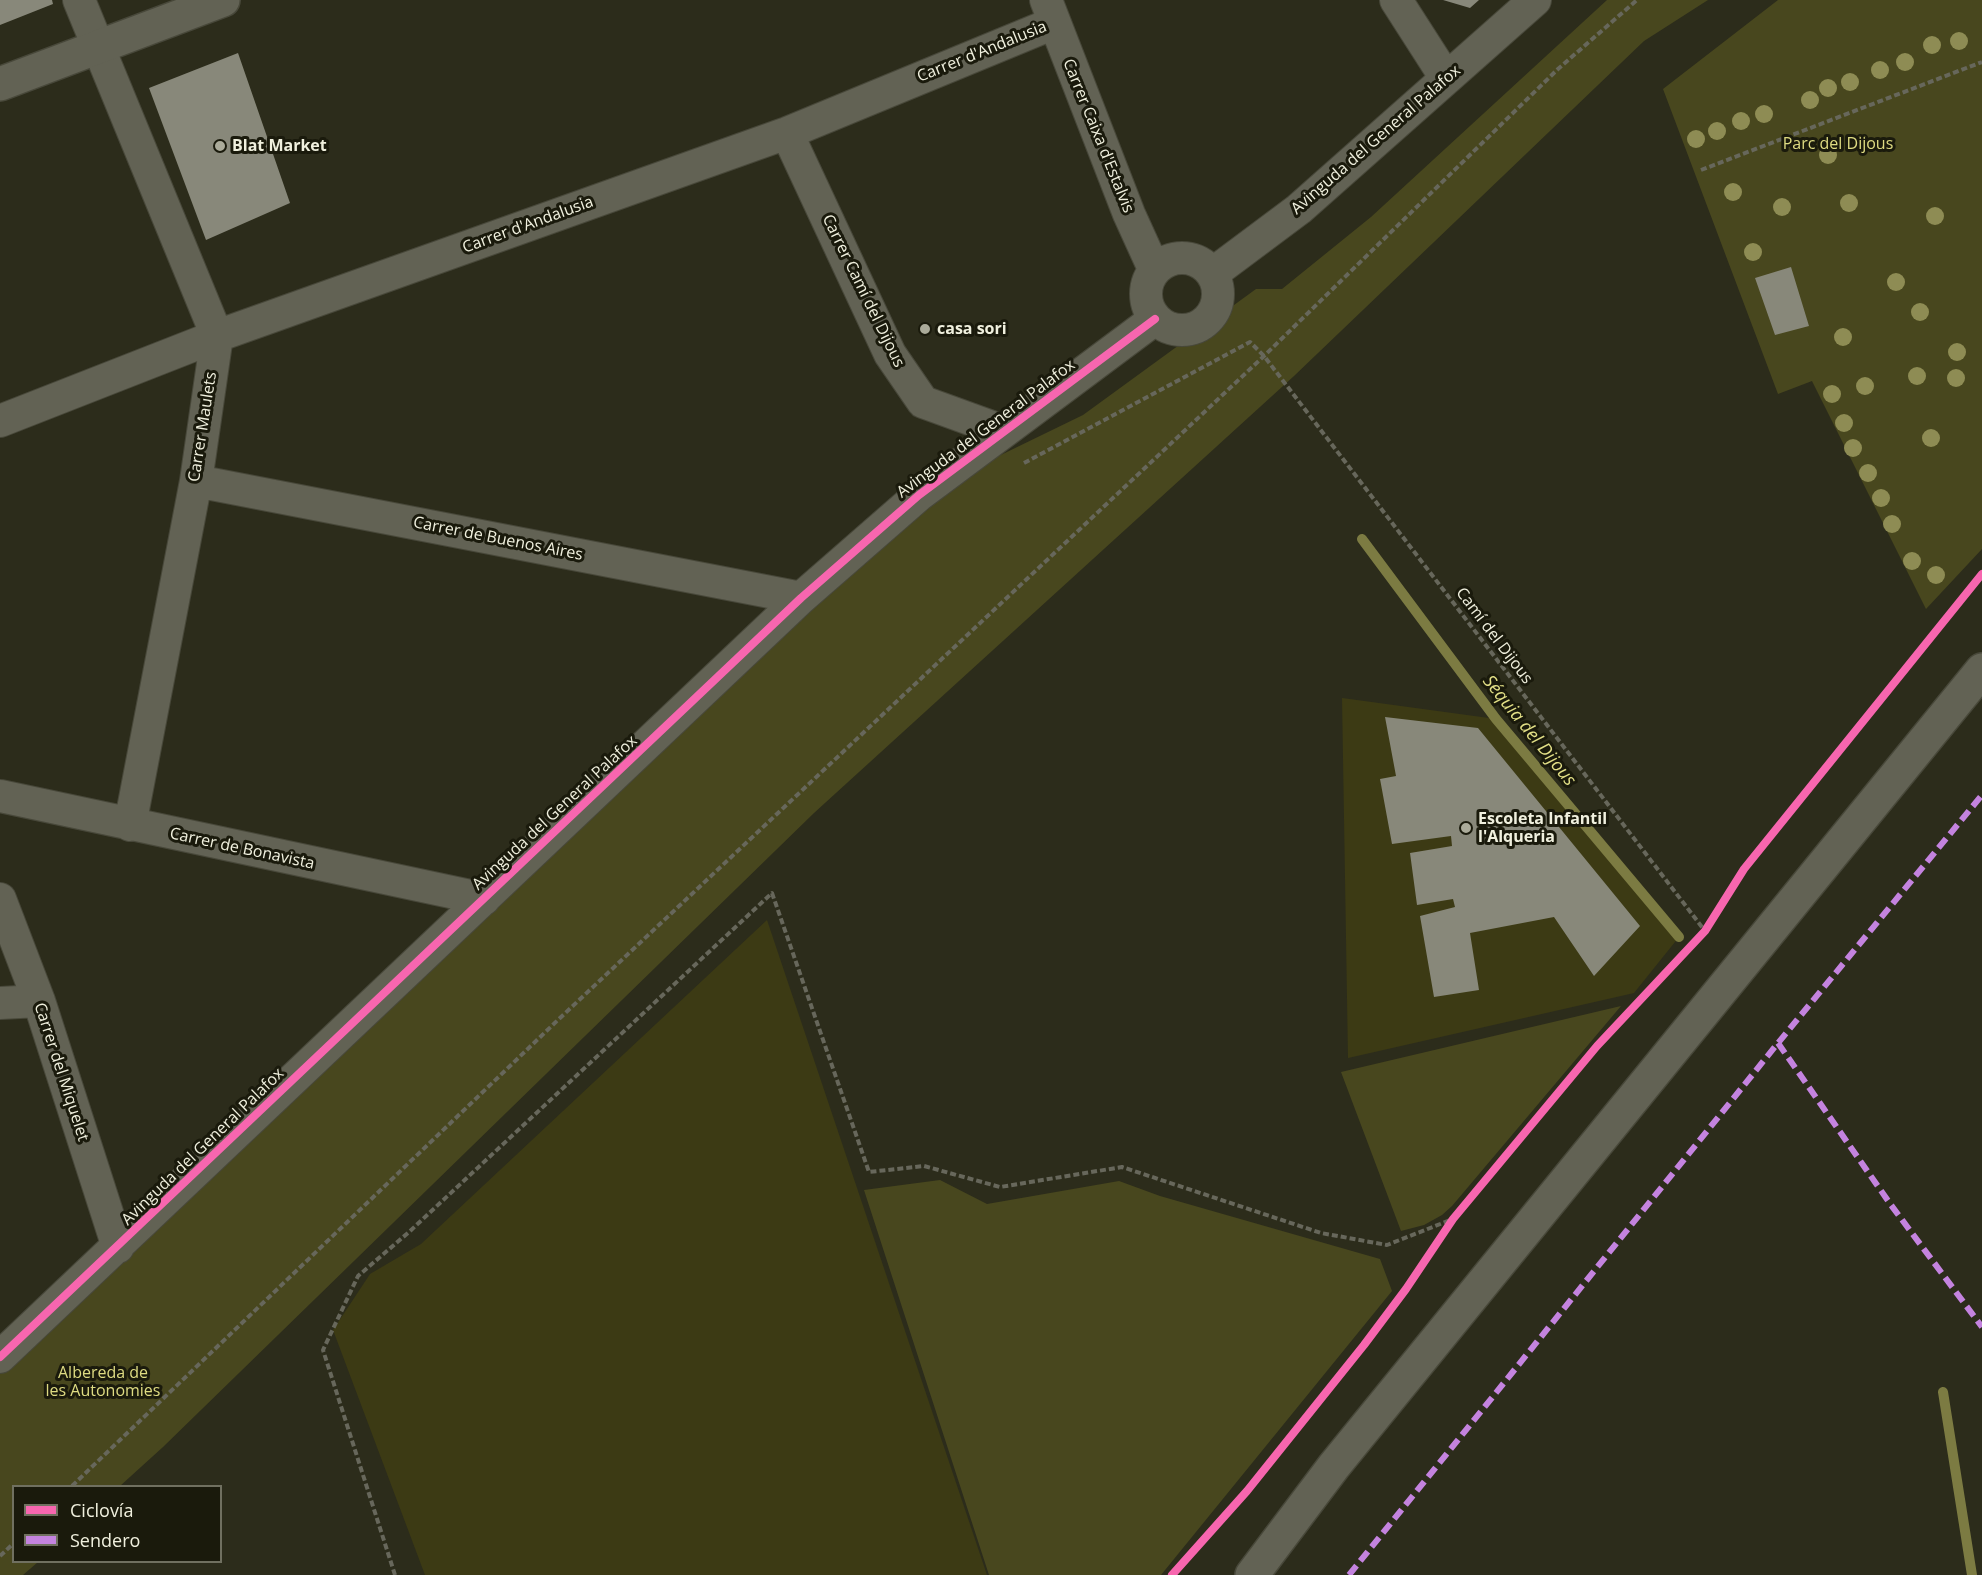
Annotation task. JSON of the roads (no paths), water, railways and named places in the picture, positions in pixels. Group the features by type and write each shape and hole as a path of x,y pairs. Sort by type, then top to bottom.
{"main road":[{"path":"0,84 223,0"},
{"path":"1252,1575 1334,1466 1982,670"}],"street":[{"path":"79,0 217,336"},
{"path":"1396,0 1446,78"},
{"name":"Avinguda del General Palafox","path":"1212,274 1299,209 1535,0"},
{"name":"Carrer d'Andalusia","path":"0,421 217,336 787,133 1050,12"},
{"name":"Carrer Caixa d'Estalvis","path":"1050,12 1129,214 1154,269"},
{"name":"Carrer Camí del Dijous","path":"787,133 890,354 923,402 1003,431"},
{"path":"1185,257 1201,262 1212,274 1216,283 1217,302 1208,320 1191,329 1181,330 1172,329 1155,319 1146,303 1145,294 1149,276 1154,269 1168,260 1185,257"},
{"name":"Avinguda del General Palafox","path":"0,1357 801,598 919,495 1155,319"},
{"name":"Carrer Maulets","path":"130,825 196,481 217,336"},
{"name":"Carrer de Buenos Aires","path":"196,481 801,598"},
{"name":"Carrer de Bonavista","path":"0,796 484,899"},
{"name":"Carrer del Miquelet","path":"0,899 39,1001 118,1247"},
{"path":"0,1003 39,1001"}],"waterway":[{"name":"Séquia del Dijous","path":"1362,539 1496,719 1679,937"},
{"name":"Séquia del Dijous","path":"1943,1392 1972,1575"}],"place":[{"name":"Blat Market","path":"220,146"},
{"name":"casa sori","path":"925,329"},
{"name":"Escoleta Infantil l'Alqueria","path":"1466,828"}],"park label":[{"name":"Parc del Dijous","path":"1838,144"},
{"name":"Albereda de les Autonomies","path":"103,1382"}]}
